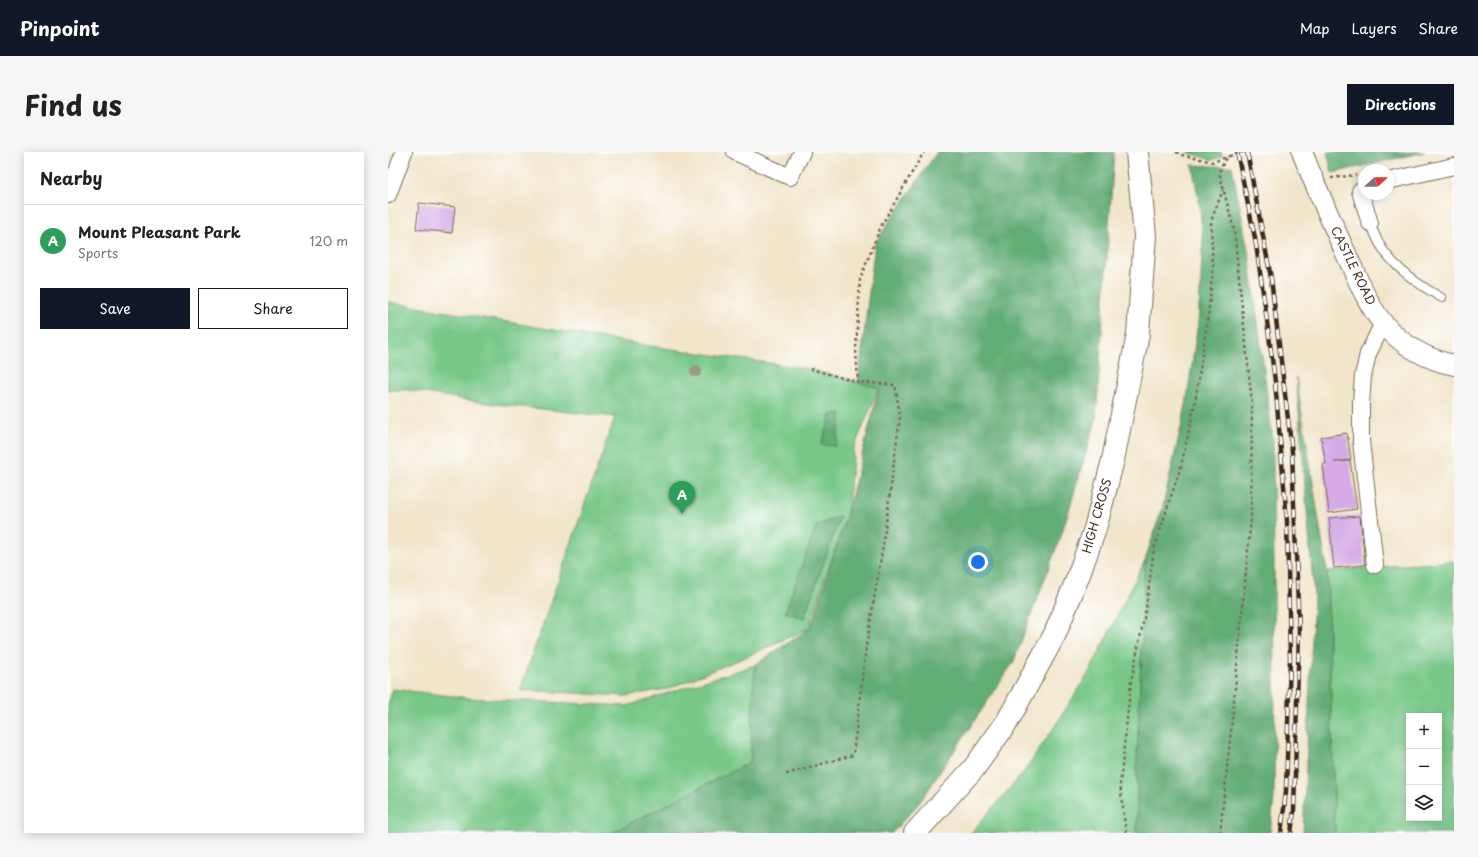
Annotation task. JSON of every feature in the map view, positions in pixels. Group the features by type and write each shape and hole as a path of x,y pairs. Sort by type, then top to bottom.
{"highway":[{"name":"HIGH CROSS","path":"916,833 974,768 1007,722 1055,634 1096,529 1114,460 1138,334 1145,236 1137,152"}],"street":[{"path":"388,195 404,152"},
{"path":"735,152 790,177 802,152"},
{"name":"CASTLE ROAD","path":"1302,152 1313,181 1363,290 1383,323 1395,335 1411,347 1429,357 1454,365"},
{"path":"1394,180 1454,166"},
{"path":"1363,200 1370,223"},
{"path":"1375,565 1361,441 1361,403 1363,376 1368,354 1383,323"}],"lane":[{"path":"1370,223 1380,244 1392,261 1408,275 1442,298"}],"path":[{"path":"858,382 856,350 860,280 881,226 924,152"},
{"path":"1176,152 1182,155 1213,162 1244,152"},
{"path":"1220,833 1251,518 1252,403 1234,230 1219,172 1228,157"},
{"path":"1330,178 1354,174 1358,178"},
{"path":"1126,833 1120,784 1131,682 1146,608 1154,549 1181,466 1195,403 1208,316 1213,269 1211,221 1223,189"},
{"path":"786,774 853,755 866,646 882,552 900,417 894,385 858,382 810,369"}],"green space":[{"path":"937,152 1114,152 1096,420 1062,533 1013,663 920,802 892,833 611,833 750,762 755,665 811,627 847,514 879,388 858,382 875,243"},
{"path":"1187,152 1221,152 1222,156 1212,160"},
{"path":"1327,152 1425,152 1372,164 1358,164 1358,167 1332,173"},
{"path":"1192,165 1232,166 1250,260 1273,441 1275,687 1274,798 1270,833 1137,833 1137,759 1145,560 1163,506 1186,405 1198,323 1203,243 1200,207"},
{"path":"388,302 644,345 810,369 879,388 854,448 847,514 811,620 811,627 748,656 667,689 625,696 520,690 615,417 486,403 408,390 388,390","holes":["840,517 804,618 785,612"]},
{"path":"1296,377 1327,571 1335,833 1303,833 1314,596"},
{"path":"842,413 836,446 821,445 831,415"},
{"path":"840,516 804,618 785,612 816,526"},
{"path":"1145,560 1137,759 1137,833 971,833 1024,772 1055,726 1090,671"},
{"path":"1454,561 1454,833 1335,833 1327,571"},
{"path":"755,665 750,762 611,833 388,833 388,704 393,689 468,698 627,706"}],"building":[{"path":"419,203 455,207 452,233 416,229"},
{"path":"1347,433 1351,460 1334,462 1350,461 1357,509 1329,513 1323,464 1326,464 1321,437"},
{"path":"1360,516 1365,565 1334,568 1329,518"}],"railway":[{"path":"1237,152 1255,238 1265,306 1275,381 1287,521 1290,658 1286,791 1281,833"},
{"path":"1247,152 1271,278 1292,452 1299,631 1294,811 1291,833"}],"place":[{"name":"Mount Pleasant Park","path":"682,514"}]}
